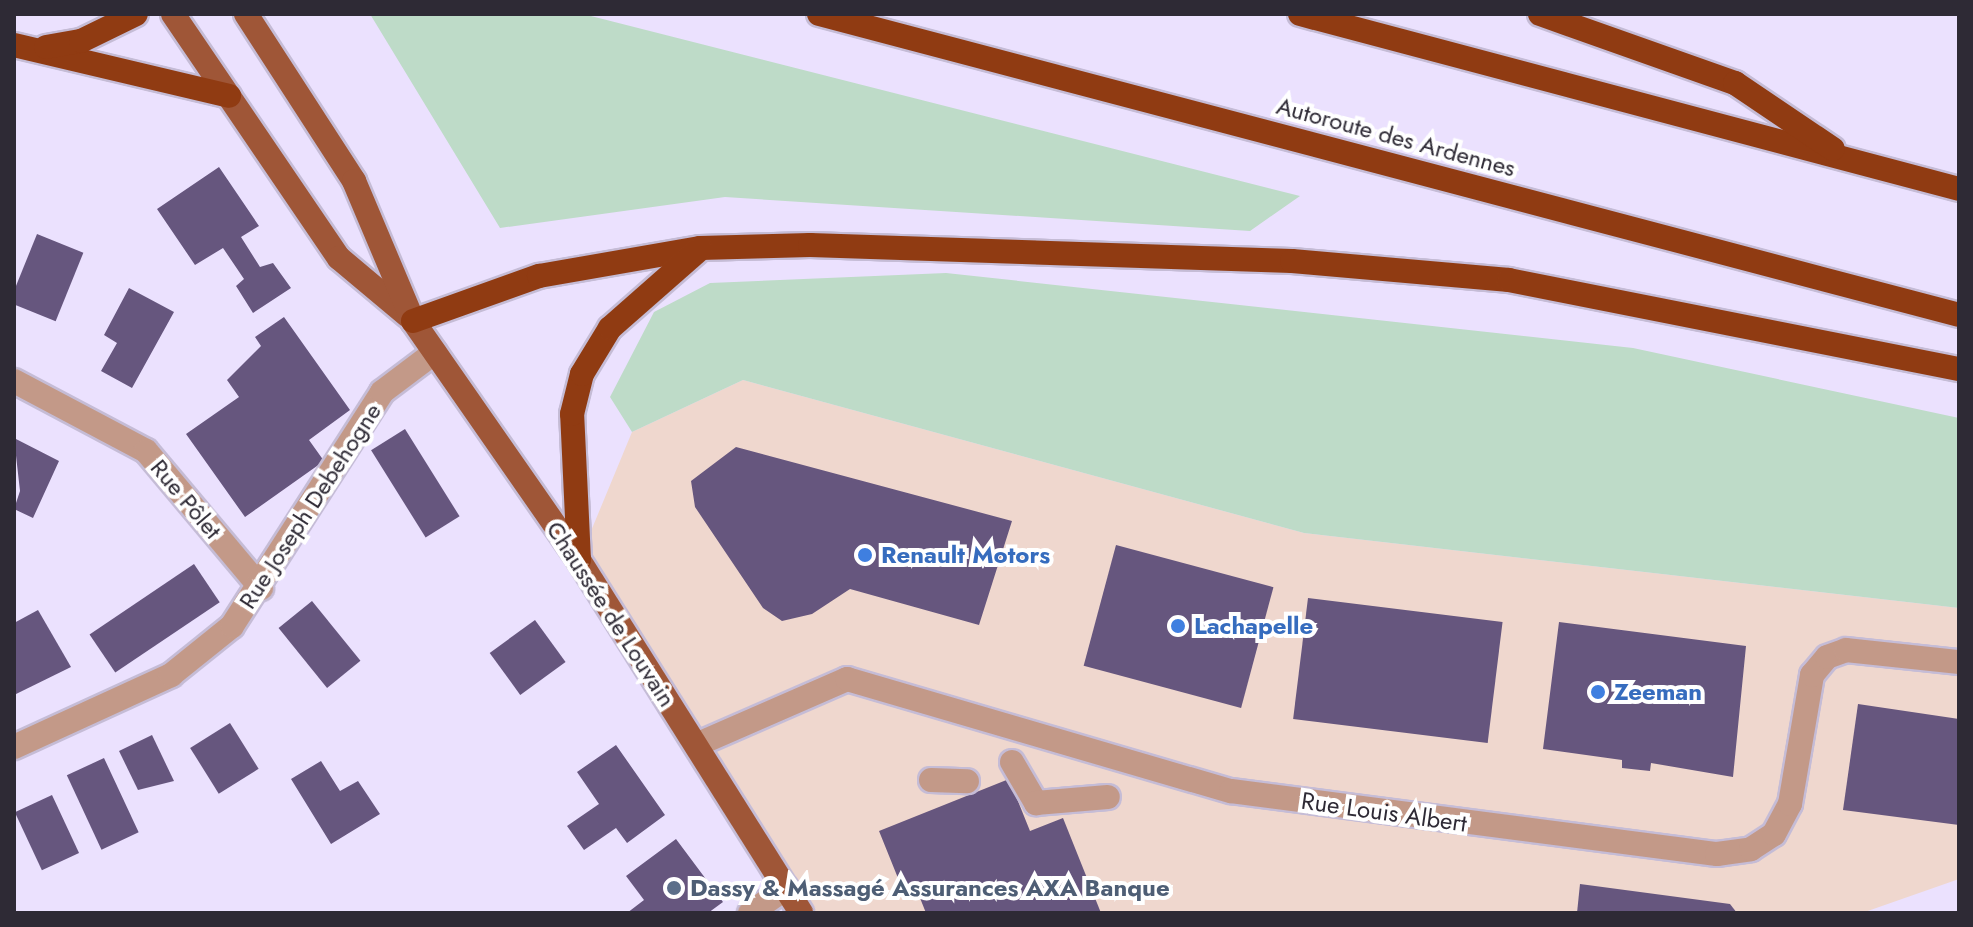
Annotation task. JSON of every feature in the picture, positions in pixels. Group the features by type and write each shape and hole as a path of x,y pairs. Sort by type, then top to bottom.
{"highway":[{"path":"25,47 81,41 136,14"},
{"name":"Autoroute des Ardennes","path":"819,14 1959,315"},
{"path":"1300,14 1959,189"},
{"path":"1540,14 1735,83 1848,159"},
{"path":"25,47 229,96"},
{"path":"413,321 539,276 700,248 810,245 1292,261 1509,280 1959,369"},
{"path":"579,560 572,414 582,374 610,328 700,248"}],"main road":[{"name":"Chaussée de Louvain","path":"173,14 339,258 413,321"},
{"name":"Chaussée de Louvain","path":"246,14 354,181 413,321 579,560 801,913"}],"street":[{"name":"Rue Joseph Debehogne","path":"14,747 171,675 232,626 261,588 382,392 435,352"},
{"name":"Rue Pôlet","path":"14,381 146,451 261,588"},
{"name":"Rue Louis Albert","path":"696,745 847,679 1231,791 1717,854 1751,849 1774,834 1790,804 1812,675 1827,657 1846,650 1959,662"},
{"path":"1012,762 1036,803 1108,797"},
{"path":"931,780 967,781"},
{"path":"750,913 786,888"}],"shaded area":[{"path":"743,380 1304,533 1959,608 1959,879 1862,913 801,913 579,560 632,432"}],"green space":[{"path":"370,14 583,14 1300,196 1250,231 725,197 500,228"},
{"path":"946,273 1633,348 1959,418 1959,608 1304,533 743,380 632,432 610,397 654,312 710,283"}],"building":[{"path":"219,167 259,226 241,237 260,267 273,263 291,288 253,313 236,286 244,279 223,248 195,265 157,209"},
{"path":"37,234 83,253 56,321 14,305 14,291"},
{"path":"129,288 174,312 132,388 101,371 117,343 104,335"},
{"path":"284,317 350,410 309,440 324,461 245,517 186,434 239,397 227,380 261,346 255,337"},
{"path":"405,429 460,516 426,538 371,450"},
{"path":"14,438 59,461 33,518 14,509 20,491"},
{"name":"Renault Motors","path":"736,447 1012,521 979,625 850,589 812,614 782,621 763,608 695,507 691,481"},
{"name":"Lachapelle","path":"1116,545 1273,587 1241,708 1084,666"},
{"path":"194,564 220,602 115,673 90,634"},
{"path":"1308,598 1503,622 1488,743 1293,719"},
{"path":"312,601 360,661 327,688 279,628"},
{"path":"38,610 71,667 14,695 14,623"},
{"path":"535,620 566,662 520,695 490,653"},
{"path":"1559,622 1746,646 1733,777 1651,763 1650,771 1622,768 1622,760 1543,749"},
{"path":"1858,704 1959,719 1959,825 1843,810"},
{"path":"230,723 259,769 219,794 190,748"},
{"path":"152,735 174,781 138,790 119,751"},
{"path":"616,745 665,815 627,843 616,828 584,850 567,826 599,804 577,772"},
{"path":"104,758 139,832 101,850 67,775"},
{"path":"321,761 340,791 358,781 380,814 331,844 291,779"},
{"path":"1009,779 1030,831 1063,818 1101,913 926,913 916,888 904,893 879,831"},
{"path":"52,795 79,853 42,870 15,812"},
{"name":"Dassy & Massagé Assurances AXA Banque","path":"676,839 723,902 708,913 627,913 644,900 626,876"},
{"path":"1580,884 1730,904 1737,913 1577,913"}],"place":[{"name":"Renault Motors","path":"865,555"},
{"name":"Lachapelle","path":"1178,626"},
{"name":"Zeeman","path":"1598,692"},
{"name":"Dassy & Massagé Assurances AXA Banque","path":"674,888"}]}
